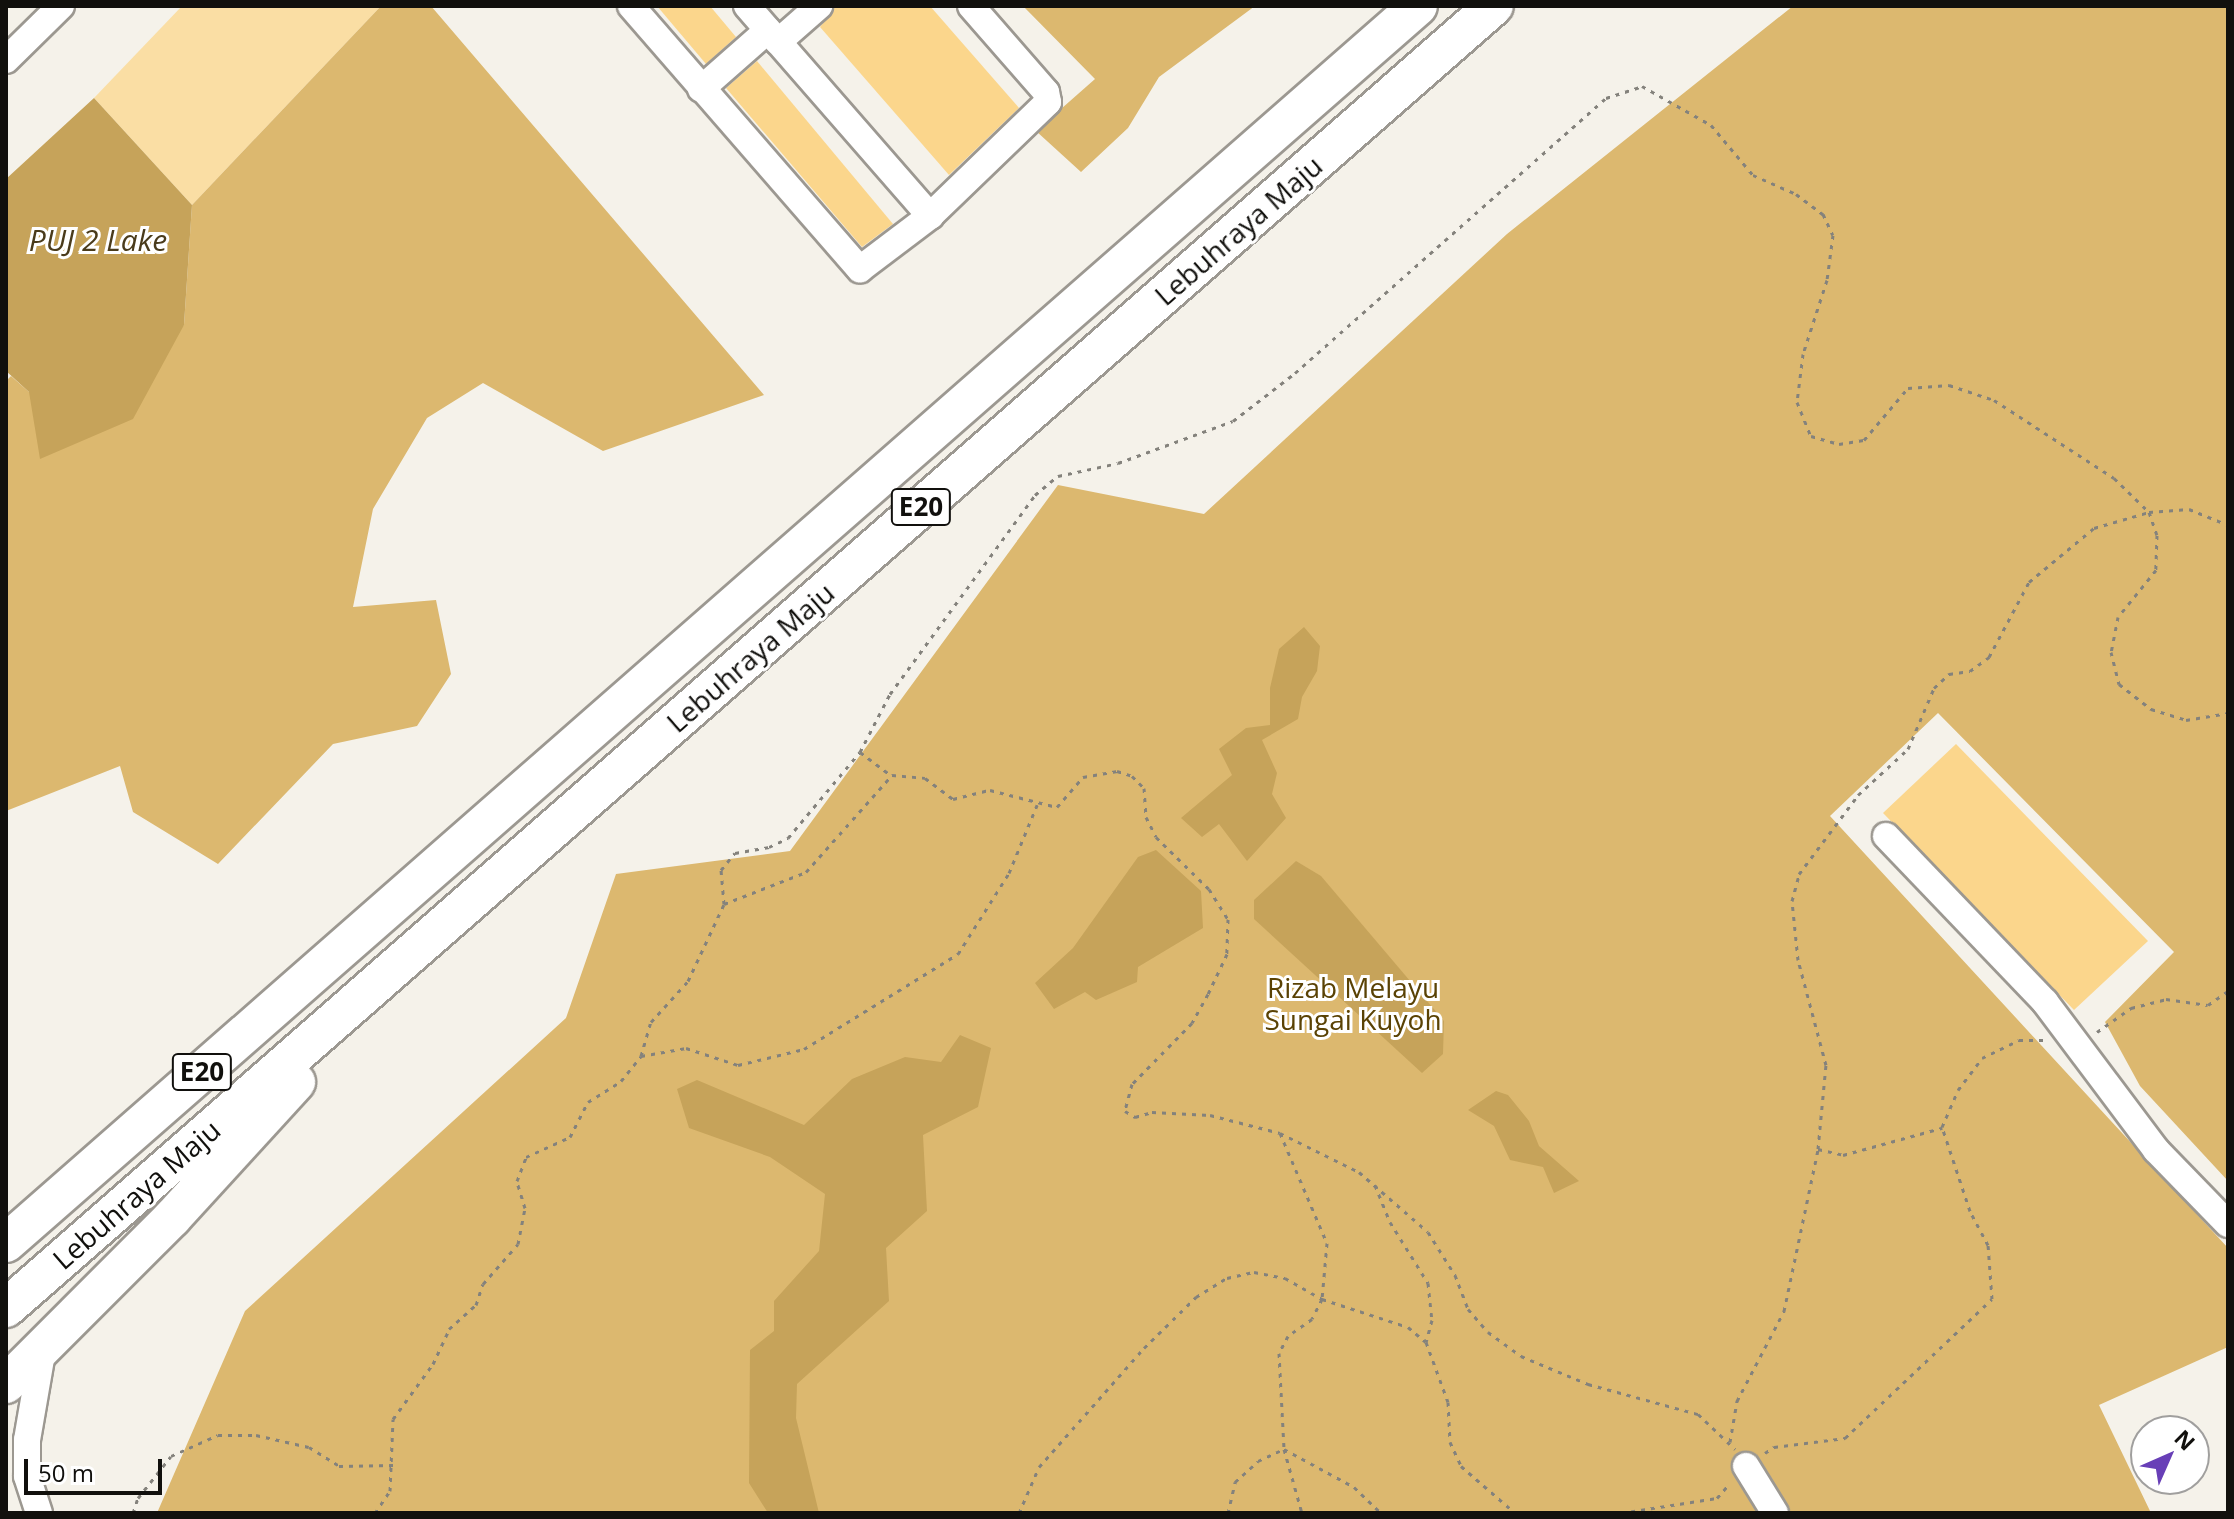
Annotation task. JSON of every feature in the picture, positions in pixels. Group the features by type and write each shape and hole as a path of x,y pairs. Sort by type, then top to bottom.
{"highway":[{"name":"Lebuhraya Maju","path":"6,1243 1418,6"},
{"name":"Lebuhraya Maju","path":"6,1308 1494,6"},
{"path":"6,1214 261,996 397,901"},
{"path":"6,1384 172,1218 312,1065 349,1008"}],"street":[{"path":"6,60 61,6"},
{"path":"631,6 855,266 869,266 930,216 1045,107 1046,92 971,6"},
{"path":"747,6 930,216"},
{"path":"701,89 819,6"},
{"path":"1886,836 2080,1043 2137,1126 2228,1224"},
{"path":"39,1513 27,1476 27,1440 43,1347"},
{"path":"1746,1466 1775,1513"}],"path":[{"path":"375,1513 390,1491 393,1419 433,1364 449,1329 476,1305 483,1284 518,1244 525,1208 517,1181 526,1157 570,1137 588,1102 621,1081 641,1056 651,1022 688,981 724,904 721,870 735,853 769,847 788,838 860,752 890,694 1035,495 1058,476 1163,449 1233,421 1295,373 1606,98 1642,86 1711,125 1753,175 1796,194 1823,214 1833,235 1827,280 1803,354 1797,402 1811,436 1839,444 1864,440 1908,388 1949,385 1994,400 2114,478 2149,512 2157,535 2156,570 2118,617 2111,652 2119,684 2151,709 2186,720 2228,713"},
{"path":"1730,1442 1737,1401 1784,1311 1818,1149 1826,1065 1798,960 1792,901 1799,874 1858,795 1908,749 1934,688 1949,674 1970,671 1989,657 2029,582 2094,528 2149,512 2189,509 2228,525"},
{"path":"860,752 892,775 925,778 953,799 990,790 1037,805 1057,807 1083,777 1099,772 1132,776 1144,788 1146,817 1156,837 1209,889 1228,919 1227,954 1208,994 1192,1023 1132,1084 1125,1111 1135,1117 1152,1112 1210,1115 1280,1133 1317,1148 1374,1183 1428,1232 1455,1275 1468,1309 1510,1348 1588,1384 1698,1414 1730,1442 1746,1466"},
{"path":"724,904 806,872 892,775"},
{"path":"641,1056 686,1048 738,1065 804,1049 958,954 1009,873 1037,805"},
{"path":"1621,1513 1717,1498 1746,1466 1774,1447 1845,1438 1992,1299 1988,1245 1970,1211 1942,1127 1958,1090 1982,1058 2019,1040 2080,1043 2131,1008 2166,999 2208,1005 2228,991"},
{"path":"1818,1149 1843,1155 1942,1127"},
{"path":"1280,1133 1327,1243 1322,1299 1312,1319 1288,1336 1279,1353 1284,1449 1302,1513"},
{"path":"1374,1183 1390,1222 1428,1283 1432,1320 1426,1342"},
{"path":"1019,1513 1039,1467 1196,1297 1227,1278 1254,1272 1285,1278 1322,1299 1408,1327 1426,1342 1448,1402 1450,1442 1461,1466 1515,1513"},
{"path":"133,1513 138,1498 171,1456 218,1435 256,1435 309,1447 339,1466 393,1465"},
{"path":"1228,1513 1235,1482 1258,1461 1284,1449"},
{"path":"1284,1449 1354,1487 1381,1513"}],"shaded area":[{"path":"182,6 381,6 192,205 94,98"}],"green space":[{"path":"381,6 431,6 764,395 603,451 483,383 427,418 373,509 353,607 436,600 451,674 417,726 333,744 218,864 133,812 120,766 6,811 6,381 11,376 29,392 184,325 192,205"},
{"path":"1023,6 1255,6 1159,77 1128,128 1081,172 1036,131 1095,79"},
{"name":"Rizab Melayu Sungai Kuyoh","path":"1793,6 2228,6 2228,1181 2140,1086 2105,1022 2174,952 1938,713 1830,816 2228,1248 2228,1347 2099,1405 2130,1469 2130,1495 2142,1495 2151,1513 157,1513 245,1311 566,1018 616,874 790,851 1058,485 1204,514 1507,234"}],"water":[{"name":"PUJ 2 Lake","path":"94,98 192,205 184,325 133,419 40,459 29,392 6,371 6,179"},
{"path":"1304,627 1320,646 1317,671 1302,697 1298,719 1262,740 1277,773 1272,794 1286,818 1247,861 1219,824 1202,837 1181,818 1232,775 1219,749 1246,728 1270,725 1270,688 1279,649"},
{"path":"1156,850 1201,891 1203,928 1138,967 1137,982 1096,1000 1085,992 1054,1009 1035,983 1073,948 1138,857"},
{"path":"1296,861 1321,876 1444,1021 1443,1054 1422,1073 1254,919 1254,900"},
{"path":"960,1035 991,1048 978,1107 923,1135 927,1211 886,1248 889,1301 797,1384 796,1418 819,1513 768,1513 749,1483 750,1350 774,1331 774,1301 819,1251 825,1194 770,1157 689,1128 677,1089 697,1080 804,1125 852,1079 905,1057 941,1062"},
{"path":"1496,1091 1508,1095 1529,1121 1539,1146 1579,1181 1554,1193 1543,1167 1510,1160 1494,1126 1468,1110"}],"building":[{"path":"657,6 710,6 736,37 706,64"},
{"path":"836,6 930,6 1019,108 949,175 820,27"},
{"path":"757,61 893,224 862,247 726,88"},
{"path":"1956,744 2148,941 2074,1010 1883,813"}]}
